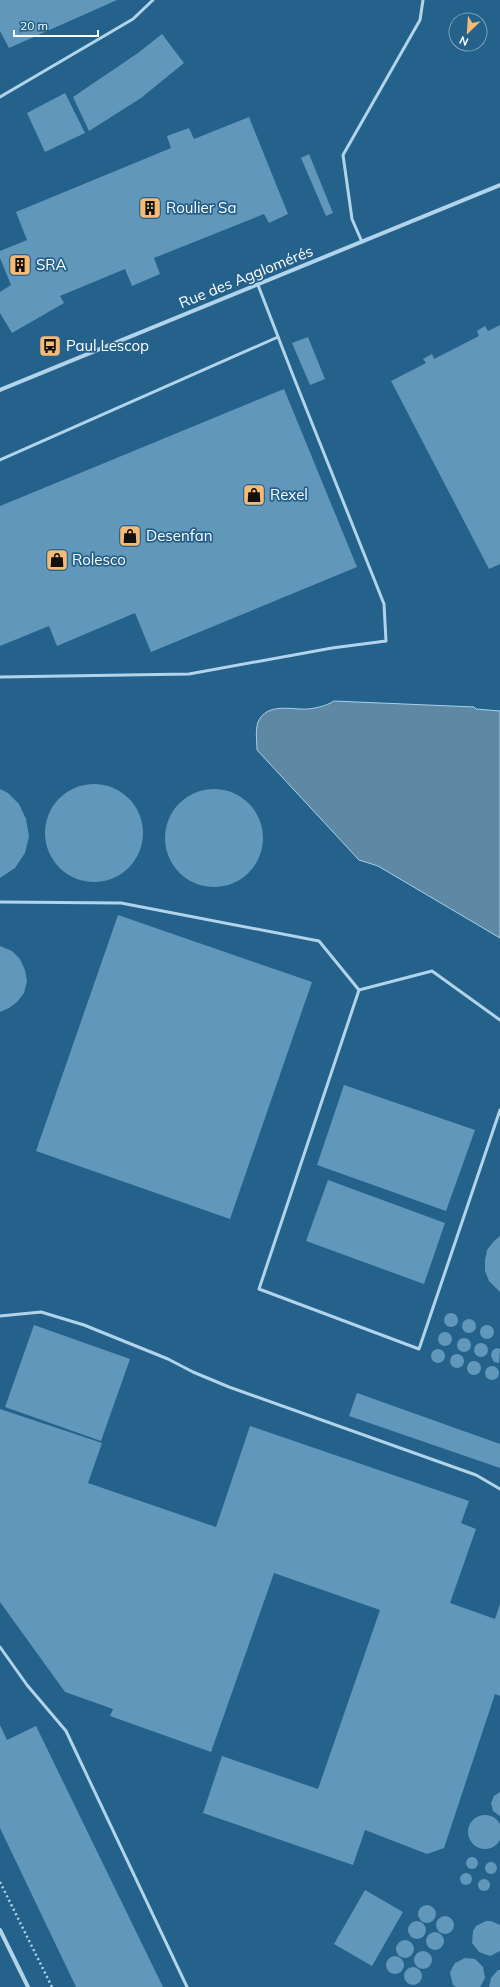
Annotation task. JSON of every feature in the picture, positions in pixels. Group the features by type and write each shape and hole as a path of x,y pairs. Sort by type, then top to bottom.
{"street":[{"name":"Rue des Agglomérés","path":"0,388 258,285 500,185"},
{"path":"0,1932 28,1987"}],"lane":[{"path":"0,97 133,19 153,0"},
{"path":"362,242 352,219 343,156 420,20 423,0"},
{"path":"0,677 189,674 332,648 386,641 384,604 258,285"},
{"path":"0,460 278,337"},
{"path":"0,902 121,903 319,941 359,990"},
{"path":"359,990 432,971 500,1020"},
{"path":"359,990 259,1289 419,1349 500,1110"},
{"path":"0,1316 41,1312 84,1325 168,1359 193,1372 229,1387 476,1475 500,1489"},
{"path":"0,1647 27,1685 66,1731 187,1987"}],"path":[{"path":"0,1882 52,1987"}],"water":[{"path":"334,701 474,707 476,709 500,711 500,938 378,866 359,860 257,750 257,725 262,716 267,712 280,708 311,709"}],"building":[{"path":"0,0 117,0 9,48 0,31"},
{"path":"162,34 184,63 141,98 89,131 73,97 138,53"},
{"path":"65,93 85,133 45,152 27,113"},
{"name":"Roulier Sa","path":"249,117 288,214 269,223 264,214 154,258 160,274 132,286 125,269 60,296 64,303 12,333 0,313 0,292 11,285 0,258 0,251 27,240 16,212 171,148 167,136 189,128 194,139"},
{"path":"309,154 333,213 326,216 301,158"},
{"path":"500,325 500,564 489,569 391,381 426,363 423,359 432,354 434,359 479,336 477,331 485,326 488,331"},
{"path":"308,337 325,379 310,385 292,343"},
{"path":"284,389 357,567 151,652 135,613 57,646 49,626 0,646 0,506"},
{"path":"94,784 113,788 129,798 139,814 143,833 139,852 129,868 113,878 94,882 75,878 59,868 49,852 45,833 49,814 59,798 75,788"},
{"path":"0,789 8,793 19,804 26,819 29,836 25,853 15,868 0,878"},
{"path":"214,789 233,792 249,803 260,819 263,838 260,857 249,873 233,884 214,887 195,884 179,873 168,857 165,838 168,819 179,803 195,792"},
{"path":"118,915 312,982 230,1219 36,1151"},
{"path":"0,946 12,951 20,959 25,970 27,981 24,993 17,1002 0,1012"},
{"path":"344,1085 475,1130 446,1211 317,1165"},
{"path":"328,1180 445,1223 424,1284 306,1241"},
{"path":"500,1236 500,1292 489,1281 485,1271 485,1260 487,1250"},
{"path":"448,1313 454,1313 458,1317 458,1323 454,1327 448,1327 444,1323 444,1317"},
{"path":"466,1319 472,1319 476,1323 476,1329 472,1333 466,1333 462,1329 462,1323"},
{"path":"34,1325 130,1359 101,1441 5,1407"},
{"path":"487,1325 492,1327 494,1332 492,1337 487,1339 482,1337 480,1332 482,1327"},
{"path":"445,1332 450,1334 452,1339 450,1344 445,1346 440,1344 438,1339 440,1334"},
{"path":"464,1338 469,1340 471,1345 469,1350 464,1352 459,1350 457,1345 459,1340"},
{"path":"481,1343 486,1345 488,1350 486,1355 481,1357 476,1355 474,1350 476,1345"},
{"path":"496,1348 500,1349 499,1363 494,1362 491,1356 492,1351"},
{"path":"435,1349 441,1349 445,1353 445,1359 441,1363 435,1363 431,1359 431,1353"},
{"path":"457,1354 462,1356 464,1361 462,1366 457,1368 452,1366 450,1361 452,1356"},
{"path":"474,1361 479,1363 481,1368 479,1373 474,1375 469,1373 467,1368 469,1363"},
{"path":"492,1366 497,1368 499,1373 497,1378 492,1380 487,1378 485,1373 487,1368"},
{"path":"357,1393 500,1444 500,1468 349,1416"},
{"path":"0,1409 102,1443 88,1483 216,1527 250,1426 469,1501 461,1523 476,1529 450,1603 495,1619 500,1604 500,1696 495,1694 444,1848 427,1854 365,1830 353,1865 203,1813 222,1756 318,1789 380,1610 274,1573 211,1752 110,1716 113,1709 65,1692 0,1602"},
{"path":"0,1725 7,1740 36,1726 163,1987 76,1987 0,1828"},
{"path":"500,1792 500,1816 493,1811 491,1803 494,1796"},
{"path":"482,1815 488,1815 497,1820 501,1826 501,1838 497,1844 488,1849 482,1849 473,1844 468,1835 468,1829 473,1820"},
{"path":"470,1857 474,1857 478,1863 474,1869 470,1869 466,1865 466,1861"},
{"path":"489,1862 493,1862 497,1868 493,1874 489,1874 485,1870 485,1866"},
{"path":"464,1873 468,1873 472,1879 468,1885 464,1885 460,1881 460,1877"},
{"path":"482,1879 486,1879 490,1885 486,1891 482,1891 478,1887 478,1883"},
{"path":"365,1890 403,1912 372,1966 334,1944"},
{"path":"427,1905 433,1908 436,1914 433,1920 427,1923 421,1920 418,1914 421,1908"},
{"path":"445,1916 451,1919 454,1925 451,1931 445,1934 439,1931 436,1925 439,1919"},
{"path":"417,1921 423,1924 426,1930 423,1936 417,1939 411,1936 408,1930 411,1924"},
{"path":"486,1921 491,1921 500,1925 500,1951 490,1956 479,1952 472,1943 473,1931 476,1926"},
{"path":"435,1932 441,1935 444,1941 441,1947 435,1950 429,1947 426,1941 429,1935"},
{"path":"405,1940 411,1943 414,1949 411,1955 405,1958 399,1955 396,1949 399,1943"},
{"path":"423,1951 429,1954 432,1960 429,1966 423,1969 417,1966 414,1960 417,1954"},
{"path":"395,1956 401,1959 404,1965 401,1971 395,1974 389,1971 386,1965 389,1959"},
{"path":"465,1958 475,1959 483,1967 485,1978 480,1987 456,1987 453,1985 450,1973 452,1968 455,1963"},
{"path":"413,1967 419,1970 422,1976 419,1982 413,1985 407,1982 404,1976 407,1970"},
{"path":"498,1970 500,1970 500,1987 489,1987 491,1978"}],"place":[{"name":"Roulier Sa","path":"150,208"},
{"name":"SRA","path":"20,265"},
{"name":"Paul Lescop","path":"50,346"},
{"name":"Rexel","path":"254,495"},
{"name":"Desenfan","path":"130,536"},
{"name":"Rolesco","path":"57,560"}]}
